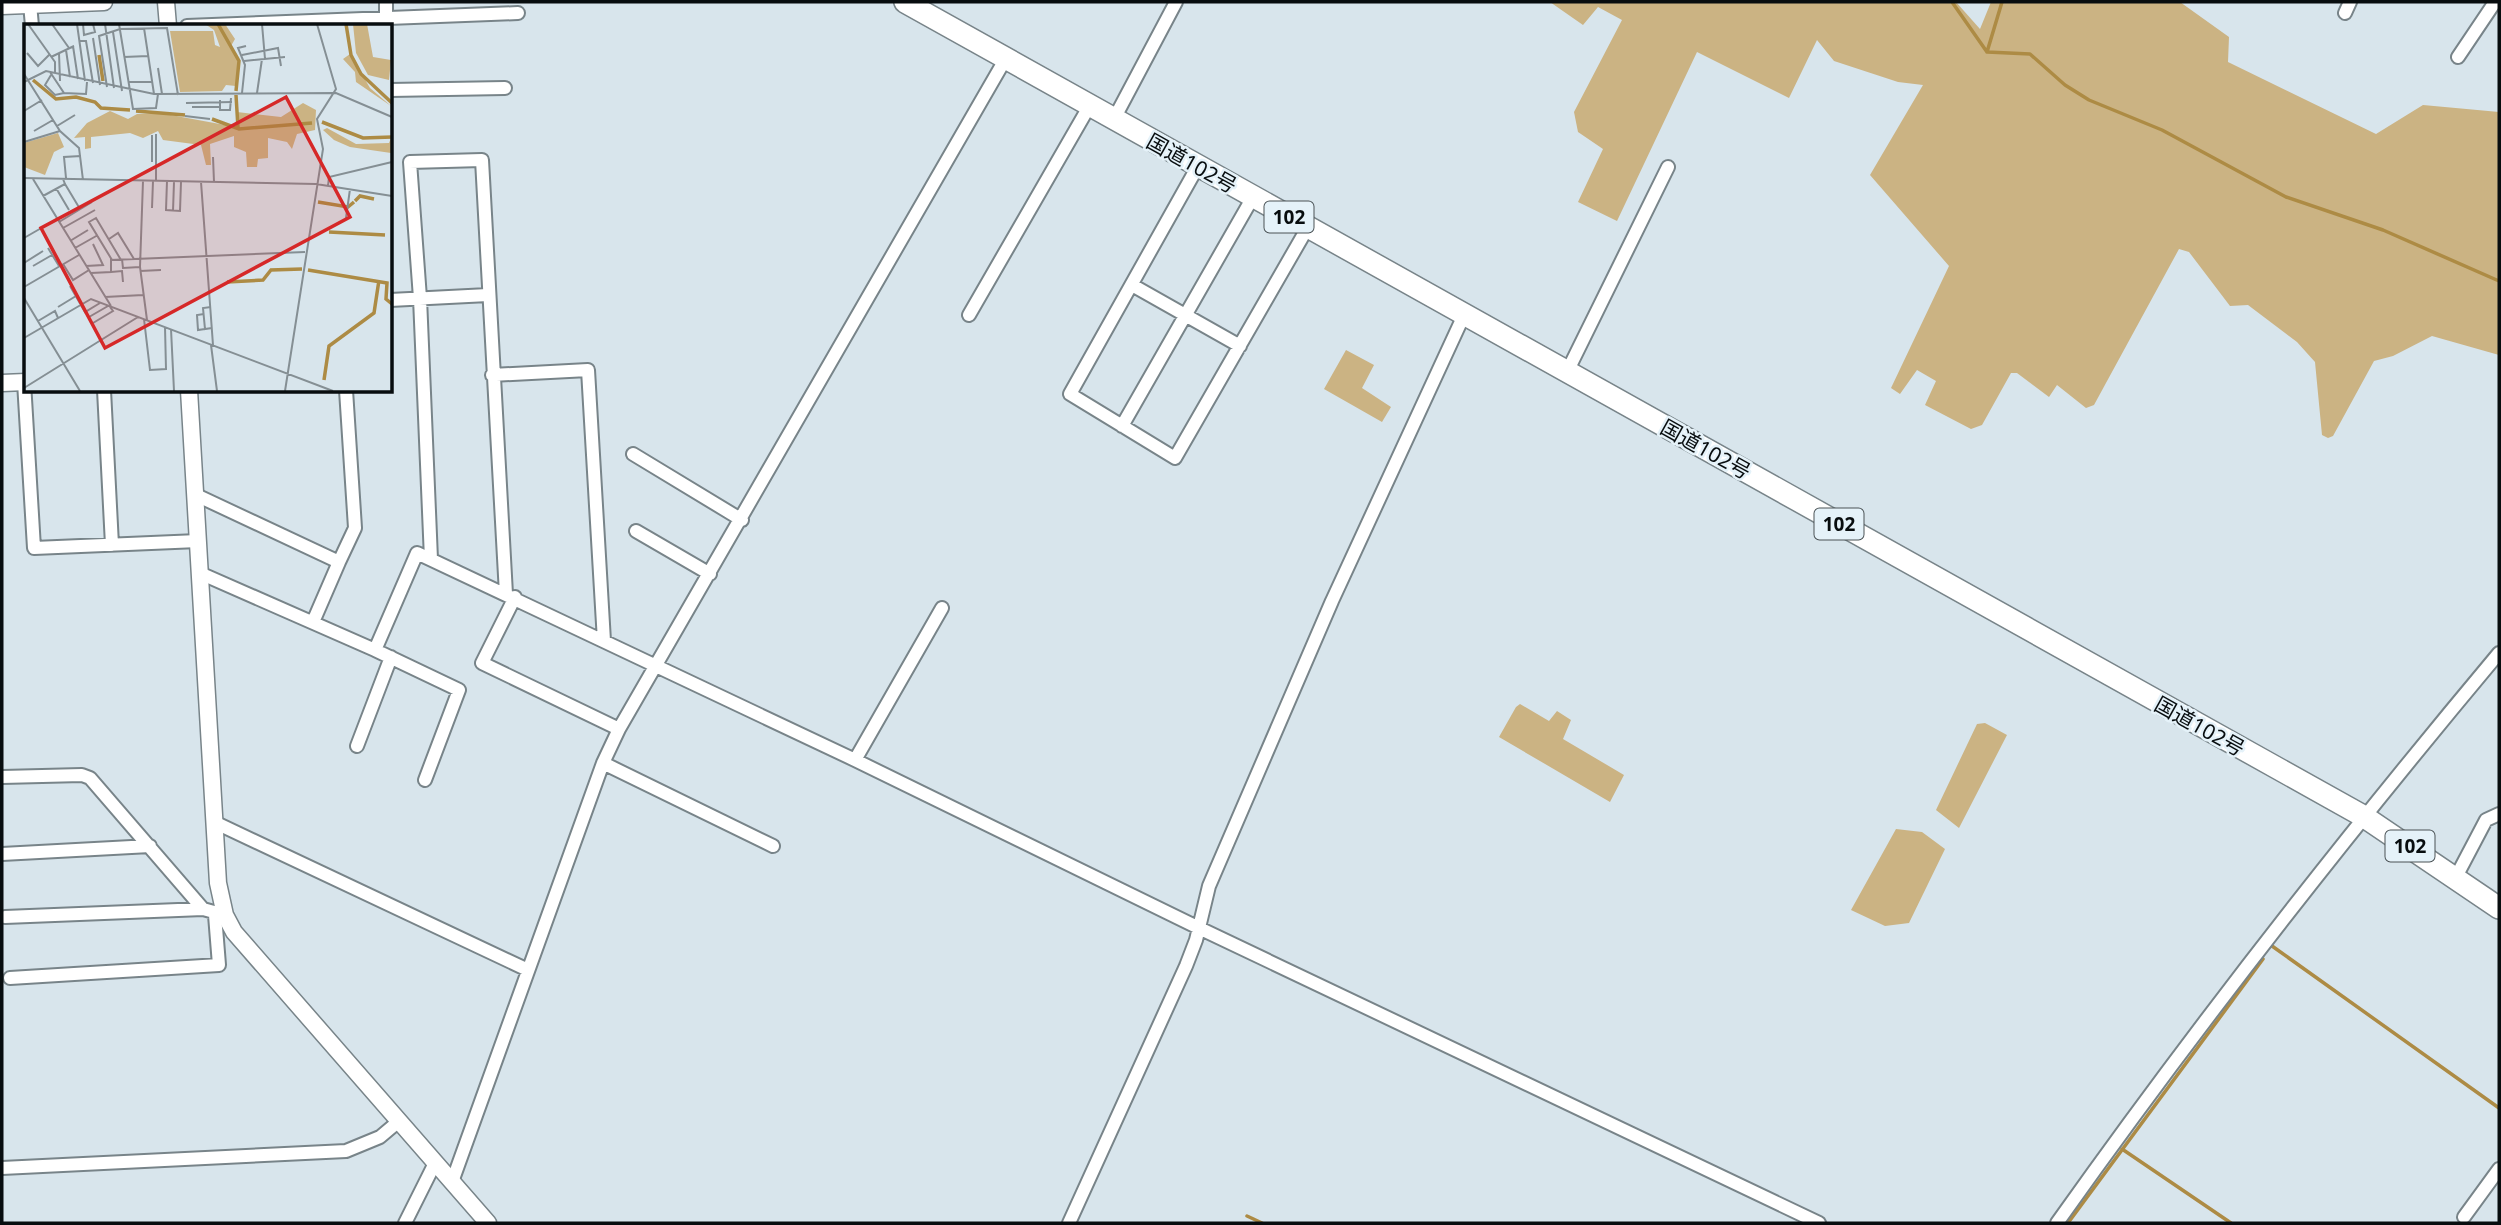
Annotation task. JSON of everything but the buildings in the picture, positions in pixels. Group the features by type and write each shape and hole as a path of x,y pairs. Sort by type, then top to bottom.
{"highway":[{"name":"国道102号","path":"905,2 2363,816 2499,908"}],"street":[{"path":"2,6 104,2"},
{"path":"166,2 168,24"},
{"path":"386,2 386,20"},
{"path":"1114,119 1176,2"},
{"path":"2458,57 2495,2"},
{"path":"30,5 32,24"},
{"path":"253,24 518,13"},
{"path":"452,1182 603,763 619,729 742,520 1006,58"},
{"path":"392,90 505,88"},
{"path":"970,315 1090,105"},
{"path":"431,559 420,298 410,162 482,160 492,375 510,595 482,663 619,729"},
{"path":"1198,166 1070,394 1175,458 1308,227"},
{"path":"1567,372 1668,167"},
{"path":"1122,426 1253,197"},
{"path":"1132,285 1240,346"},
{"path":"392,300 488,295"},
{"path":"1069,1223 1186,966 1209,886 1332,601 1464,315"},
{"path":"492,375 588,370 604,641"},
{"path":"2,383 24,382"},
{"path":"26,392 34,548 198,541"},
{"path":"104,392 112,545"},
{"path":"10,978 219,965 214,913 218,883 215,822 189,392"},
{"path":"313,622 355,528 346,392"},
{"path":"633,454 742,520"},
{"path":"196,495 339,562"},
{"path":"636,531 710,574"},
{"path":"375,650 417,552 1819,1223"},
{"path":"202,574 391,657 459,691 425,780"},
{"path":"855,760 942,608"},
{"path":"2057,1223 2261,947 2363,816 2499,653"},
{"path":"356,746 391,657"},
{"path":"603,763 774,846"},
{"path":"2,777 82,775 90,778 260,963 488,1223"},
{"path":"2456,877 2486,820 2499,814"},
{"path":"215,822 528,970"},
{"path":"2,854 150,846"},
{"path":"5,917 214,913"},
{"path":"2,1168 346,1152 380,1138 399,1121"},
{"path":"405,1223 435,1163"},
{"path":"2465,1217 2499,1169"}],"shaded area":[{"path":"1550,2 1956,2 1980,29 1991,2 2180,2 2229,37 2228,62 2376,134 2423,105 2499,112 2499,355 2432,336 2393,356 2374,361 2333,436 2328,438 2322,435 2315,362 2297,342 2248,305 2230,306 2189,252 2179,249 2094,405 2086,408 2057,385 2049,397 2017,373 2011,373 1982,425 1971,429 1925,405 1936,381 1917,370 1900,394 1891,388 1949,266 1870,175 1923,85 1898,82 1834,61 1817,40 1789,98 1697,52 1617,221 1578,202 1603,149 1578,132 1574,112 1622,20 1598,7 1583,25"},
{"path":"1346,350 1374,365 1362,388 1391,407 1382,422 1324,389"},
{"path":"1520,704 1549,721 1557,711 1571,720 1563,739 1624,775 1610,802 1499,737"},
{"path":"1985,723 2007,735 1959,828 1936,810 1977,724"},
{"path":"1896,829 1922,832 1945,849 1909,923 1885,926 1851,910"}],"waterway":[{"path":"1952,2 1987,52 2030,54 2065,85 2089,100 2162,130 2286,197 2383,230 2499,281"},
{"path":"1987,52 2002,2"},
{"path":"2272,946 2499,1108"},
{"path":"2068,1223 2263,959"},
{"path":"2122,1149 2231,1223"},
{"path":"1247,1216 1262,1223"}]}
